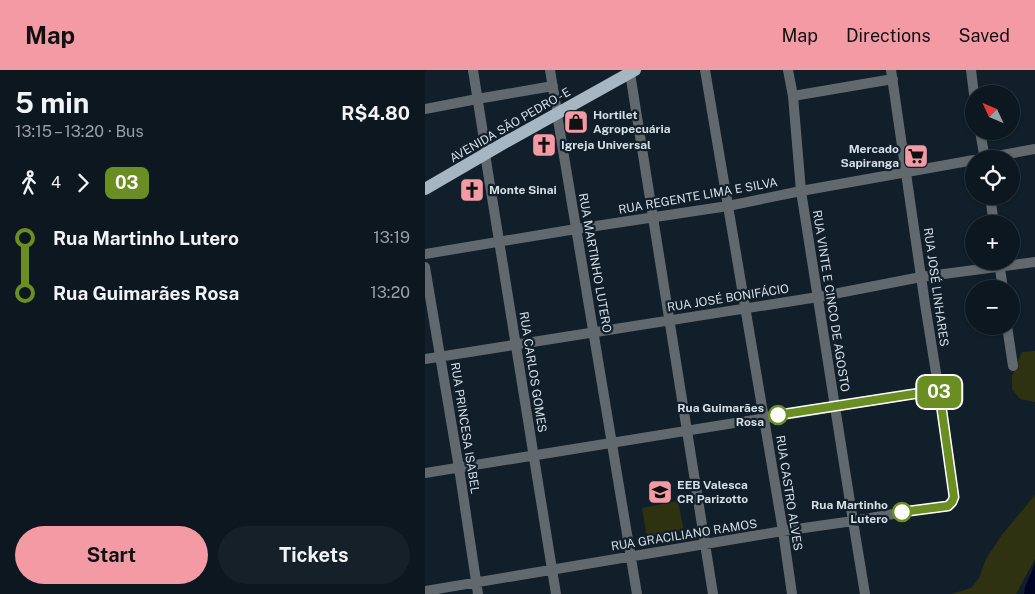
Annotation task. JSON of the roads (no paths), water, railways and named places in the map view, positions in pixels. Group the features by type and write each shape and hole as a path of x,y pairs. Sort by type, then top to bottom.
{"main road":[{"name":"AVENIDA SÃO PEDRO - E","path":"425,181 629,71"},
{"name":"AVENIDA SÃO PEDRO - E","path":"425,190 485,150"}],"street":[{"name":"RUA CARLOS GOMES","path":"473,70 556,594"},
{"name":"RUA MARTINHO LUTERO","path":"550,70 637,594"},
{"name":"RUA CASTRO ALVES","path":"705,70 792,594"},
{"name":"RUA VINTE E CINCO DE AGOSTO","path":"787,70 793,96 801,191 865,594"},
{"path":"971,70 973,85"},
{"path":"629,71 713,594"},
{"path":"793,96 892,75"},
{"name":"RUA JOSÉ LINHARES","path":"892,75 954,497 948,506"},
{"path":"425,109 553,86"},
{"path":"1020,152 1035,149"},
{"name":"RUA REGENTE LIMA E SILVA","path":"425,254 728,206 906,171 965,161"},
{"name":"RUA JOSÉ BONIFÁCIO","path":"1020,263 1035,262"},
{"name":"RUA PRINCESA ISABEL","path":"425,267 478,594"},
{"name":"RUA JOSÉ BONIFÁCIO","path":"425,358 818,297 966,270"},
{"path":"1008,335 1013,366"},
{"path":"425,473 939,390"},
{"name":"RUA GRACILIANO RAMOS","path":"425,591 783,531 948,506"}],"water":[{"path":"1035,564 1035,594 1024,594 1025,587"}],"place":[{"name":"Hortilet Agropecuária","path":"576,122"},
{"name":"Igreja Universal","path":"544,145"},
{"name":"Mercado Sapiranga","path":"916,156"},
{"name":"Monte Sinai","path":"472,190"},
{"name":"Rua Guimarães Rosa","path":"778,415"},
{"name":"EEB Valesca CR Parizotto","path":"660,492"},
{"name":"Rua Martinho Lutero","path":"902,512"}]}
